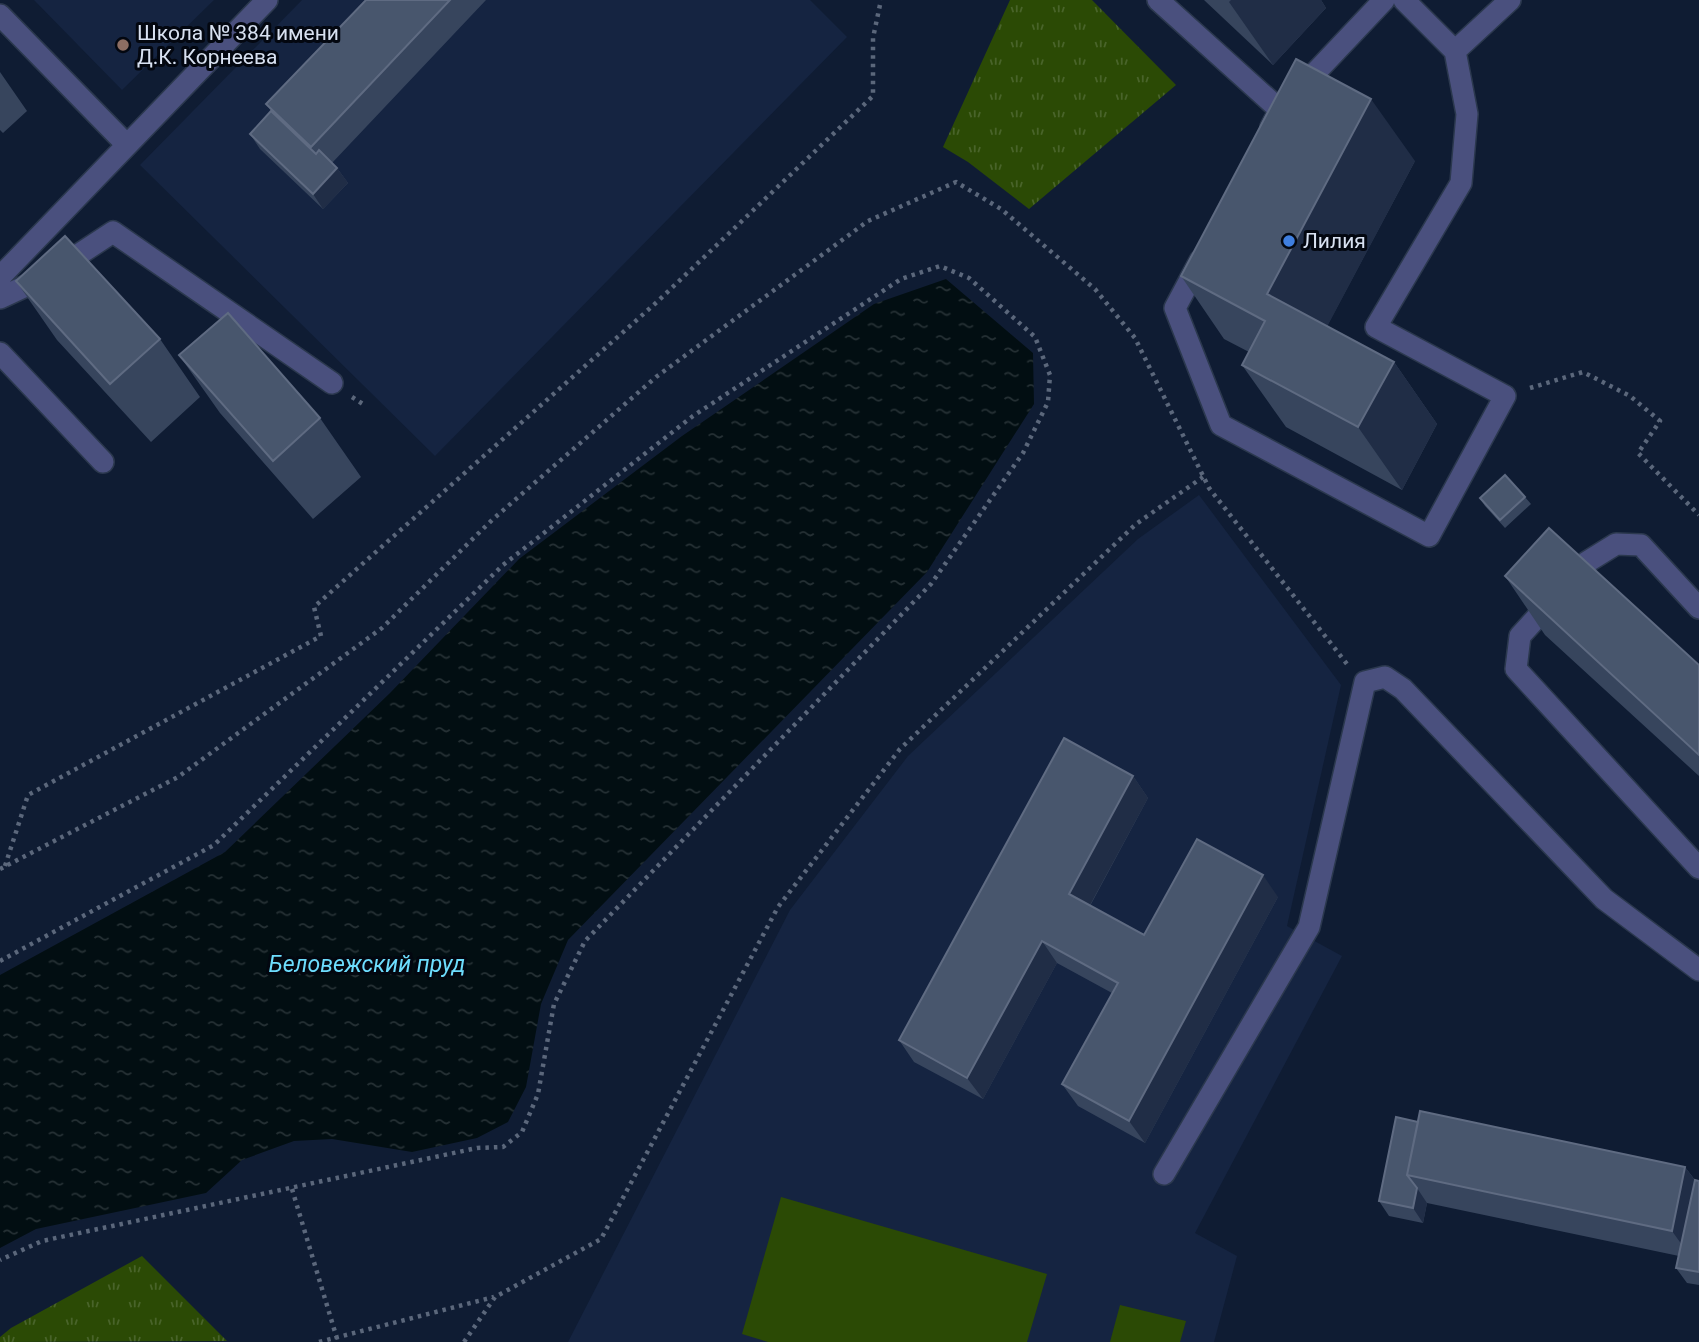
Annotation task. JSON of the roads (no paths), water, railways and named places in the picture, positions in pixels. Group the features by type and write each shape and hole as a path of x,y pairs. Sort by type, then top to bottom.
{"lane":[{"path":"0,277 267,0"},
{"path":"1158,0 1280,110"},
{"path":"1260,148 1280,110 1384,0"},
{"path":"1208,246 1175,308 1221,425 1429,536 1505,396 1376,327 1461,183 1467,114 1455,51 1404,0"},
{"path":"1455,51 1510,0"},
{"path":"0,15 127,145"},
{"path":"0,298 43,278 113,232 332,383"},
{"path":"0,353 103,462"},
{"path":"1699,608 1641,545 1616,544 1587,562 1548,601 1520,636 1516,669 1699,868"},
{"path":"1164,1174 1309,927 1365,682 1385,677 1403,689 1604,899 1699,970"}],"water":[{"name":"Беловежский пруд","path":"946,279 1033,353 1034,404 927,572 568,940 541,1004 526,1087 508,1122 477,1138 412,1152 332,1139 294,1141 242,1160 206,1193 36,1229 0,1248 0,975 225,852 390,693 519,559 682,436 874,304"}],"place":[{"name":"Школа № 384 имени Д.К. Корнеева","path":"123,45"},
{"name":"Лилия","path":"1289,241"}]}
